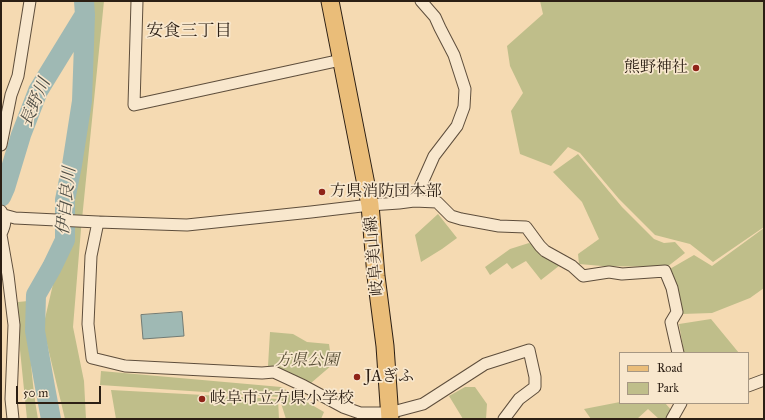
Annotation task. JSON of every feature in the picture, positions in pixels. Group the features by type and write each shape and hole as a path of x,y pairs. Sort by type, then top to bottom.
{"main road":[{"name":"岐阜美山線","path":"330,1 370,205 376,276 385,346 389,416"}],"street":[{"path":"1,144 12,95 18,76 30,1"},
{"path":"138,1 134,105 341,60"},
{"path":"414,200 434,156 457,126 464,107 465,89 454,55 435,17 421,1"},
{"path":"14,419 10,399 14,325 8,275 1,235 6,225 6,215 95,222 187,224 399,203 414,200 437,202 451,216 461,219 499,226 526,227 540,246 572,266 583,276 609,272 622,274 665,271 672,288 677,312 671,322 678,352"},
{"path":"95,222 91,256 88,324 92,358 125,366 262,373 274,372 304,386 343,408 360,413 389,416 423,404 485,364 529,350 535,377 535,386 519,399 504,419"},
{"path":"749,386 764,380"},
{"path":"672,419 680,404"}],"green space":[{"path":"92,1 104,1 81,229 73,327 84,381 86,419 65,419 43,327 57,267 66,251 89,65"},
{"path":"540,1 764,1 764,227 713,262 690,244 655,235 619,199 580,153 568,147 551,166 520,154 511,111 523,93 510,66 507,46 543,14"},
{"path":"578,154 622,207 654,239 664,243 675,242 685,253 667,267 602,266 579,264 578,254 599,239 582,202 553,172"},
{"path":"438,214 457,238 421,262 415,235"},
{"path":"764,228 764,288 750,298 712,313 682,314 668,270 694,255 712,266"},
{"path":"529,243 543,247 564,262 541,280 526,261 512,269 507,263 490,275 485,267 510,249"},
{"path":"28,301 31,360 38,419 27,419 20,350 18,302"},
{"path":"711,319 738,352 684,352 679,324"},
{"name":"方県公園","path":"270,332 293,334 307,342 329,344 332,365 311,383 268,366"},
{"path":"101,371 281,387 324,412 321,419 286,419 279,397 100,385"},
{"path":"465,387 475,387 487,404 486,419 463,419 449,396"},
{"path":"111,390 278,399 279,419 116,419"},
{"path":"619,402 619,404 666,404 673,412 668,419 659,419 648,409 637,419 591,419 584,409"}],"water":[{"path":"182,312 184,336 143,339 141,315"}],"waterway":[{"name":"伊自良川","path":"51,419 35,331 36,295 65,240 65,200 82,101 85,15 84,1"},
{"name":"長野川","path":"1,197 21,135 38,91 84,16"}],"place":[{"name":"熊野神社","path":"696,68"},
{"name":"方県消防団本部","path":"322,192"},
{"name":"JAぎふ","path":"357,377"},
{"name":"岐阜市立方県小学校","path":"202,399"}],"district":[{"name":"安食三丁目","path":"189,32"}]}
